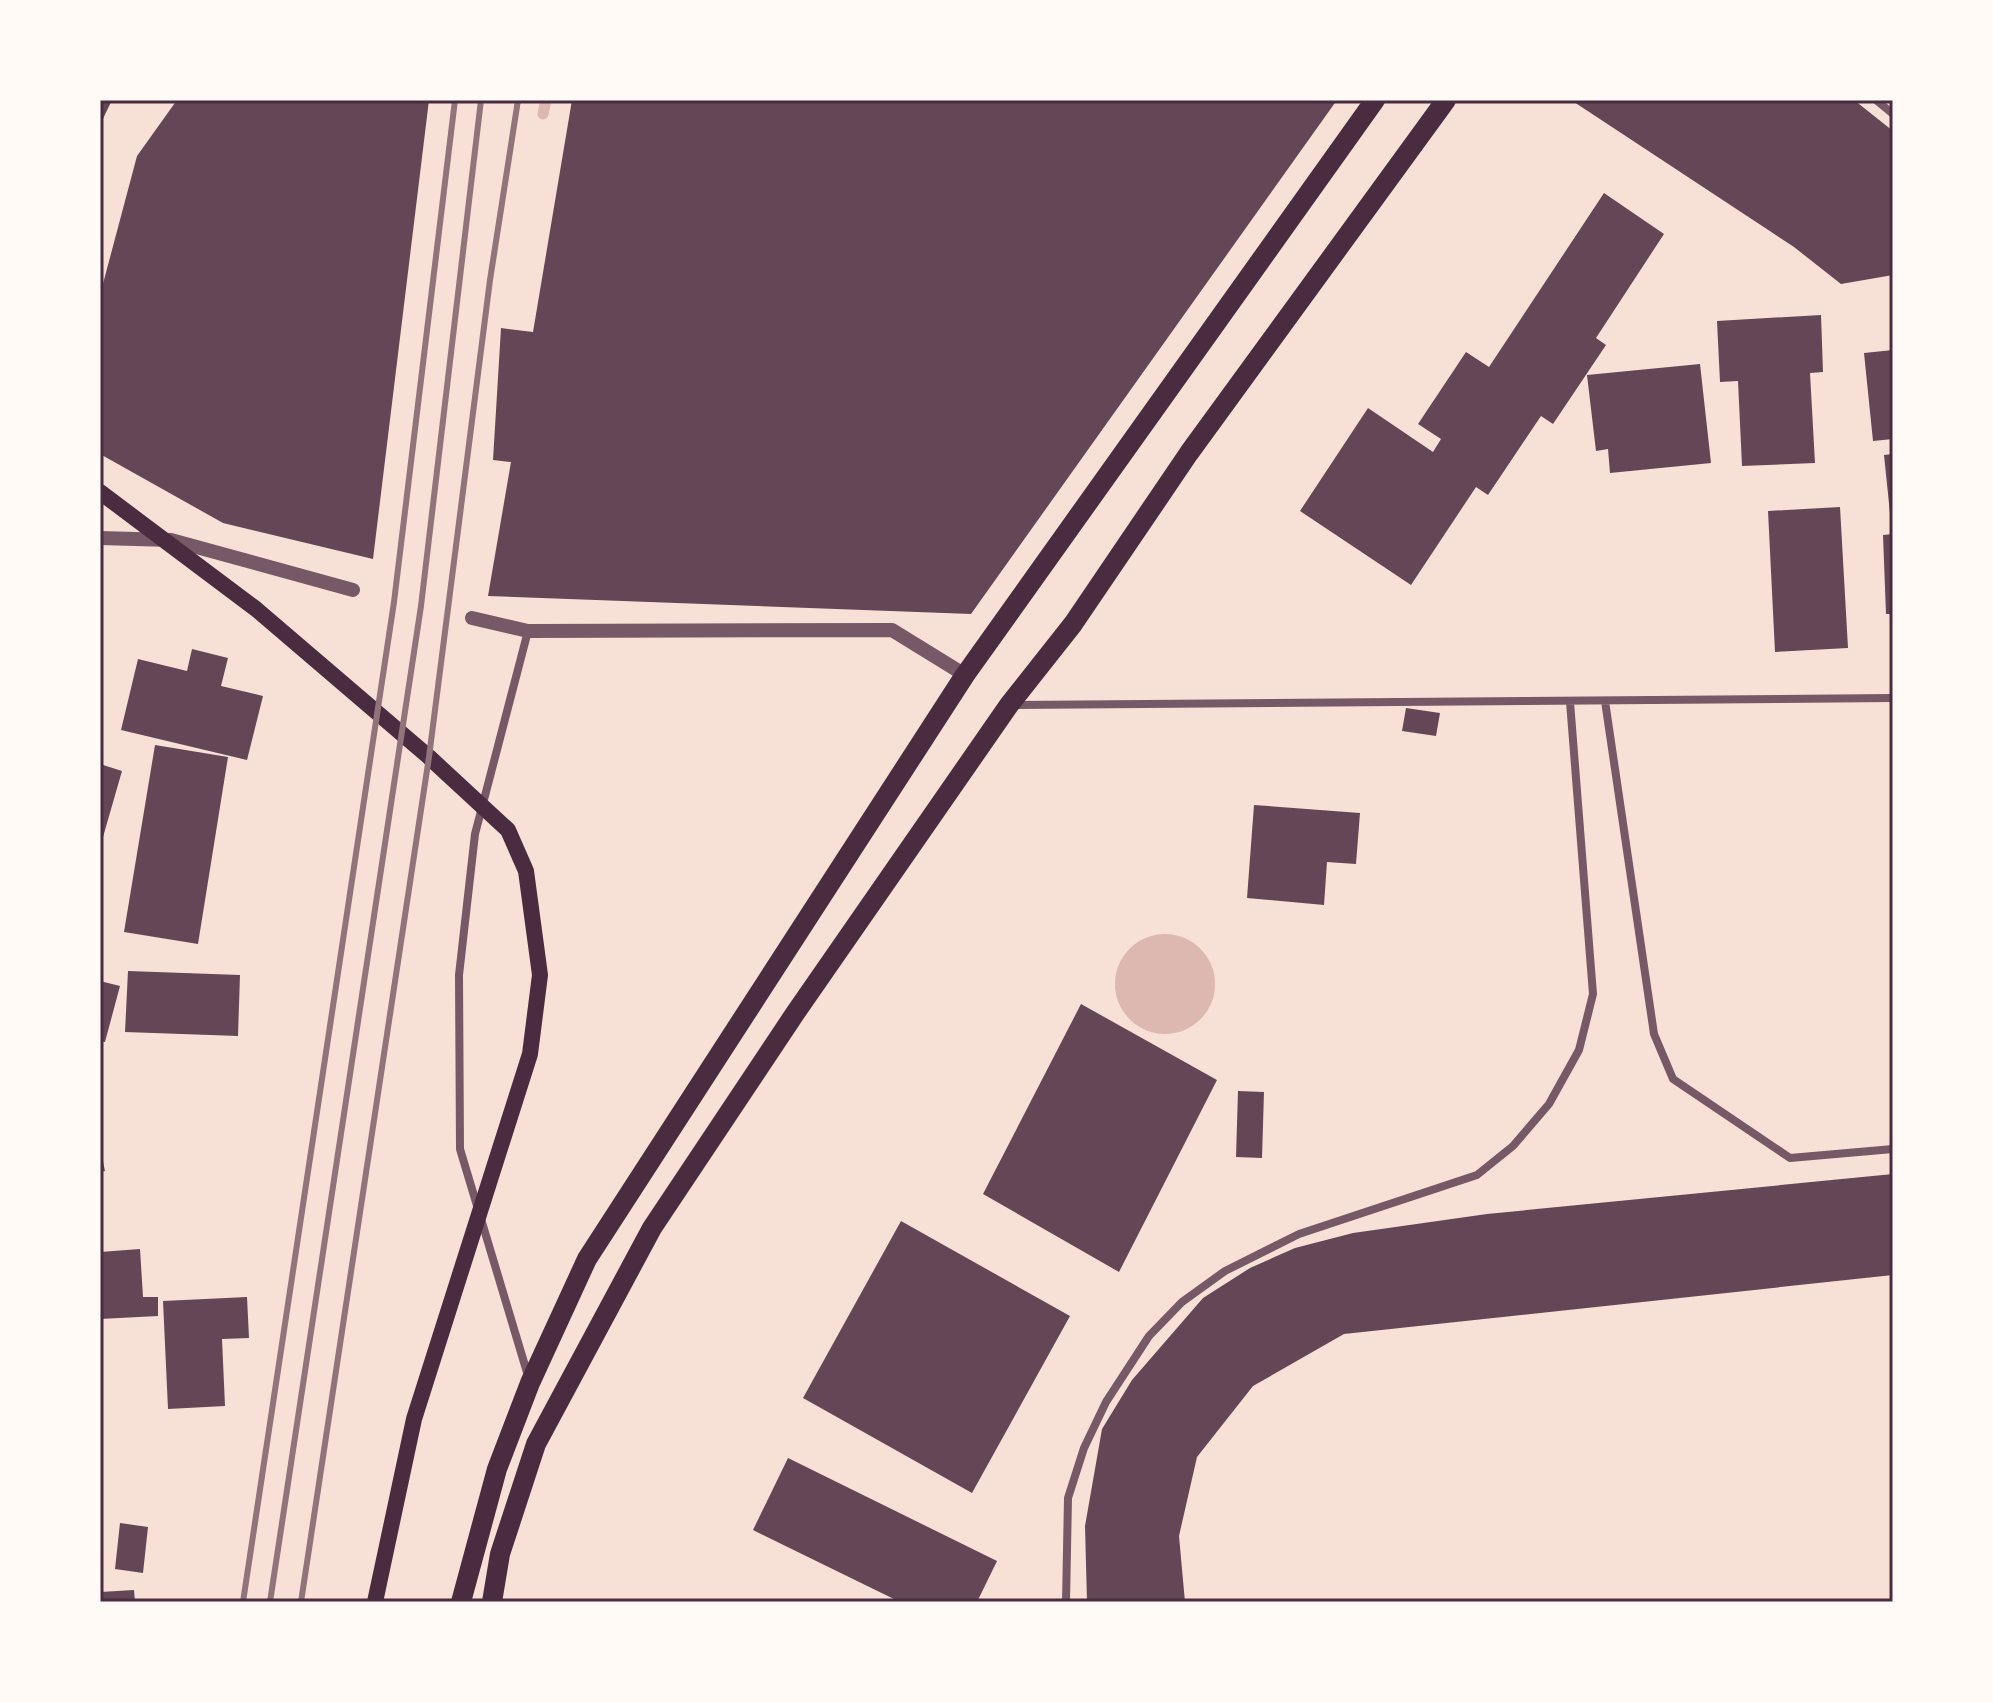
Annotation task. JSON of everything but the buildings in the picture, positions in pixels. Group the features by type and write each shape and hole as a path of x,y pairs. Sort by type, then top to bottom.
{"main road":[{"path":"461,1602 497,1469 530,1383 587,1259 965,675 1375,100"},
{"path":"492,1602 500,1554 536,1444 652,1228 796,1012 1009,705 1073,624 1189,453 1446,100"},
{"path":"100,492 256,609 429,757 508,830 526,871 540,975 530,1054 414,1419 375,1602"}],"street":[{"path":"1876,100 1893,114"},
{"path":"100,538 171,540 353,590"},
{"path":"472,618 528,631 892,630 965,675"},
{"path":"528,631 475,834 459,975 460,1149 530,1383"},
{"path":"1009,705 1893,698"},
{"path":"1605,701 1654,1034 1673,1079 1790,1158 1893,1149"},
{"path":"1066,1602 1068,1498 1084,1448 1106,1402 1149,1336 1182,1302 1225,1271 1299,1234 1477,1175 1513,1146 1549,1104 1579,1050 1593,994 1570,702"}],"shaded area":[{"path":"1165,934 1193,942 1207,956 1215,984 1207,1012 1193,1026 1165,1034 1137,1026 1123,1012 1115,984 1123,956 1137,942"}],"waterway":[{"path":"543,114 546,100"}],"railway":[{"path":"243,1602 394,602 455,100"},
{"path":"270,1602 421,606 481,100"},
{"path":"301,1602 429,757 490,280 518,100"}]}
